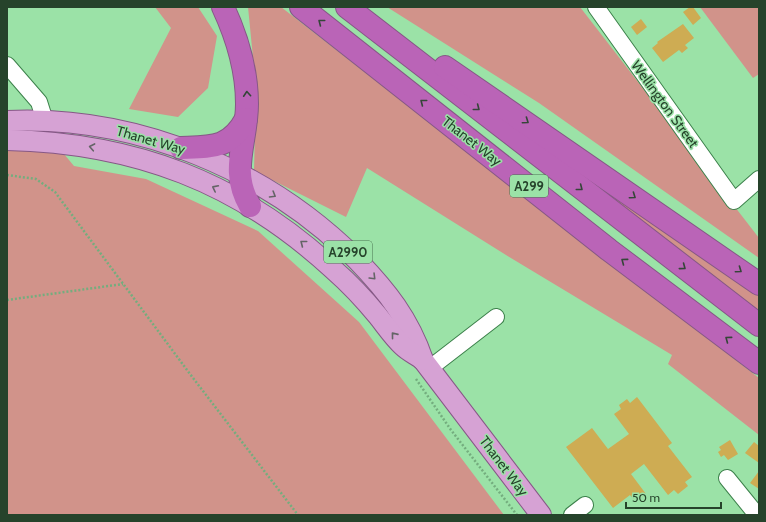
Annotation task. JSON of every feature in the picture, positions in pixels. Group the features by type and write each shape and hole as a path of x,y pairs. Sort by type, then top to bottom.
{"highway":[{"path":"223,7 232,25 246,84 246,117 239,175 240,187 250,206"},
{"name":"Thanet Way","path":"301,7 609,250 759,362"},
{"name":"Thanet Way","path":"347,7 759,324"},
{"path":"354,7 498,102 759,284"},
{"path":"181,148 220,145 236,134 246,117"}],"main road":[{"name":"Thanet Way","path":"7,121 46,121 104,127 181,148 239,175 309,219 355,259 394,301 415,336 422,368"},
{"name":"Thanet Way","path":"7,140 64,143 130,155 194,178 250,206 291,234 353,287 422,368 541,515"}],"street":[{"name":"Wellington Street","path":"596,7 734,201 759,179"},
{"path":"7,65 39,102 46,121"},
{"path":"422,368 496,317"},
{"path":"727,478 758,515"}],"path":[{"path":"7,175 36,179 55,192 298,515"},
{"path":"7,300 123,284"},
{"path":"422,368 451,430 517,515"}],"shaded area":[{"path":"155,7 198,7 217,36 208,88 178,117 129,109 171,28"},
{"path":"248,7 281,7 759,378 759,435 668,364 672,355 506,255 367,168 346,217 254,171 256,88"},
{"path":"387,7 580,7 759,238 759,258 539,103"},
{"path":"700,7 759,7 759,74 753,78"},
{"path":"473,92 759,293 759,313"},
{"path":"25,150 64,154 74,166 146,179 258,231 359,322 504,515 7,515 7,151"}],"building":[{"path":"690,7 693,7 701,18 693,25 683,12"},
{"path":"641,19 647,27 637,35 631,27"},
{"path":"683,24 694,38 685,45 688,48 682,53 679,50 663,62 652,48 658,43 657,42"},
{"path":"637,397 672,443 668,446 692,477 685,482 688,486 678,494 674,490 668,495 644,464 631,474 646,494 635,502 630,495 613,508 566,447 592,428 608,449 629,434 614,414 621,409 619,405 627,399 630,403"},
{"path":"730,440 738,454 728,460 724,455 721,457 718,452 721,450 719,447"},
{"path":"754,442 759,446 759,463 745,453"},
{"path":"759,471 759,489 750,483"}]}
